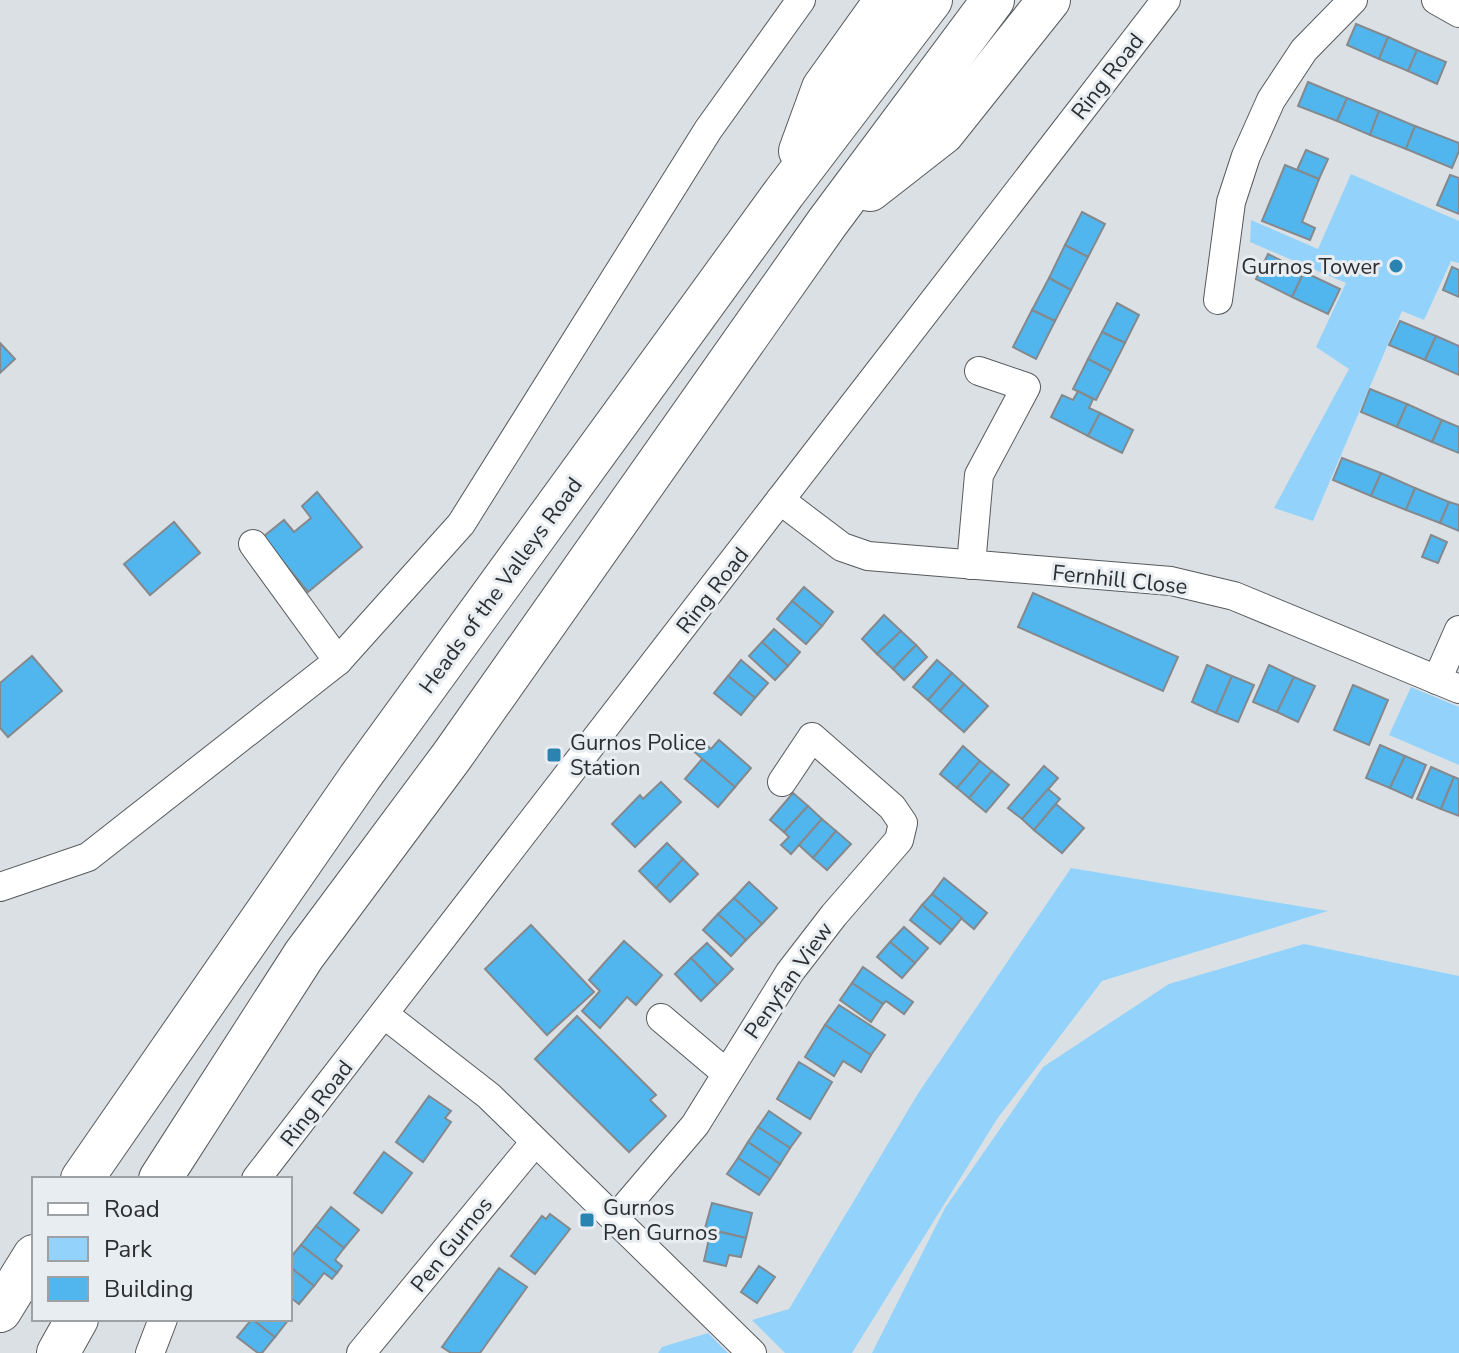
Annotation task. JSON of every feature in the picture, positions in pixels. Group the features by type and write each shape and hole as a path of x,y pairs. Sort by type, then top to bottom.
{"highway":[{"path":"784,193 823,88 886,0"},
{"name":"Heads of the Valleys Road","path":"83,1177 360,777 784,193 931,0"},
{"path":"161,1177 304,955 452,756 827,223 993,0"},
{"path":"827,223 943,133 1049,0"},
{"path":"0,1311 32,1259"},
{"path":"58,1353 76,1321"}],"street":[{"path":"0,887 88,857 338,661 461,524 708,130 801,0"},
{"name":"Ring Road","path":"258,1177 1166,0"},
{"path":"1218,300 1231,202 1246,156 1271,100 1304,50 1353,0"},
{"path":"1436,0 1459,13"},
{"path":"971,565 979,475 1026,387 979,371"},
{"name":"Fernhill Close","path":"780,500 842,547 868,556 1171,581 1234,596 1448,684"},
{"path":"253,544 338,661"},
{"path":"1448,684 1459,630"},
{"name":"Penyfan View","path":"615,1219 695,1125 790,972 899,840 903,823 892,807 812,737 782,782"},
{"path":"385,1015 489,1096 752,1353"},
{"path":"661,1018 726,1073"},
{"name":"Pen Gurnos","path":"365,1350 535,1142"},
{"path":"150,1353 162,1321"}],"green space":[{"path":"1351,174 1459,221 1459,263 1451,261 1424,320 1402,311 1313,521 1274,508 1349,369 1316,347 1346,283 1250,242 1251,220 1318,249"},
{"path":"1411,687 1459,707 1459,765 1389,735"},
{"path":"1071,868 1328,911 1102,981 997,1119 852,1353 785,1353 752,1320 789,1309 919,1092"},
{"path":"1304,944 1459,976 1459,1353 872,1353 945,1208 1043,1067 1169,984"},
{"path":"708,1333 728,1353 658,1353 662,1347"}],"building":[{"path":"1356,24 1388,37 1379,59 1347,45"},
{"path":"1388,37 1417,50 1408,71 1379,59"},
{"path":"1417,50 1446,62 1437,84 1408,71"},
{"path":"1308,82 1347,98 1337,121 1298,106"},
{"path":"1347,98 1379,111 1370,135 1337,121"},
{"path":"1379,111 1415,126 1406,149 1370,135"},
{"path":"1415,126 1459,143 1452,168 1406,149"},
{"path":"1306,150 1328,159 1319,179 1297,170"},
{"path":"1285,165 1319,179 1302,222 1315,228 1310,240 1262,221"},
{"path":"1450,175 1459,178 1459,214 1437,205"},
{"path":"1082,212 1105,224 1088,257 1065,245"},
{"path":"1065,245 1088,257 1071,290 1049,278"},
{"path":"1268,254 1304,272 1292,297 1256,279"},
{"path":"1452,267 1459,270 1459,297 1443,290"},
{"path":"1304,272 1340,289 1328,314 1292,297"},
{"path":"1049,278 1071,290 1055,321 1032,310"},
{"path":"1117,303 1139,315 1125,343 1102,332"},
{"path":"1032,310 1055,321 1036,359 1013,347"},
{"path":"1400,321 1436,336 1425,360 1389,345"},
{"path":"1102,332 1125,343 1111,371 1088,359"},
{"path":"1436,336 1459,346 1459,375 1425,360"},
{"path":"0,343 15,359 0,373"},
{"path":"1088,359 1111,371 1096,400 1073,389"},
{"path":"1370,389 1407,404 1397,427 1361,412"},
{"path":"1078,391 1093,399 1089,408 1100,413 1088,436 1051,417 1062,395 1073,400"},
{"path":"1407,404 1442,420 1432,442 1397,427"},
{"path":"1100,413 1133,430 1122,453 1088,436"},
{"path":"1442,420 1459,427 1459,453 1432,442"},
{"path":"1342,458 1381,473 1371,496 1333,480"},
{"path":"1381,473 1415,488 1406,510 1371,496"},
{"path":"1415,488 1449,502 1440,523 1406,510"},
{"path":"317,492 362,547 308,592 263,537 284,520 294,532 311,518 302,506"},
{"path":"1449,502 1459,505 1459,531 1440,523"},
{"path":"174,522 200,553 150,595 124,564"},
{"path":"1431,535 1447,542 1438,563 1422,557"},
{"path":"804,587 833,612 822,626 792,601"},
{"path":"1033,593 1178,657 1163,691 1018,627"},
{"path":"792,601 822,626 806,644 777,619"},
{"path":"884,615 901,631 877,654 862,639"},
{"path":"774,629 800,652 788,666 762,642"},
{"path":"901,631 916,645 893,669 877,654"},
{"path":"762,642 788,666 775,680 749,656"},
{"path":"916,645 927,657 904,680 893,669"},
{"path":"32,656 62,691 8,737 0,728 0,683"},
{"path":"741,660 768,683 755,698 728,676"},
{"path":"937,660 952,673 928,700 913,687"},
{"path":"1207,665 1232,676 1216,713 1192,702"},
{"path":"1269,665 1294,677 1277,712 1253,702"},
{"path":"952,673 964,684 940,711 928,700"},
{"path":"728,676 755,698 741,715 714,693"},
{"path":"1232,676 1254,685 1238,722 1216,713"},
{"path":"1294,677 1315,686 1298,722 1277,712"},
{"path":"964,684 988,706 964,732 940,711"},
{"path":"1353,685 1388,700 1369,745 1334,730"},
{"path":"700,739 711,749 719,740 751,768 735,787 691,749"},
{"path":"1380,745 1405,756 1390,788 1366,778"},
{"path":"963,746 980,761 957,788 940,774"},
{"path":"1405,756 1426,765 1412,798 1390,788"},
{"path":"702,759 735,787 718,807 685,779"},
{"path":"980,761 992,771 969,798 957,788"},
{"path":"1044,766 1058,778 1022,819 1008,808"},
{"path":"1431,767 1454,777 1441,809 1417,799"},
{"path":"992,771 1009,785 986,812 969,798"},
{"path":"1454,777 1459,779 1459,816 1441,809"},
{"path":"661,782 681,802 635,847 612,824 640,795 643,799"},
{"path":"1048,789 1060,799 1034,830 1022,819"},
{"path":"793,793 808,806 784,832 770,820"},
{"path":"1056,804 1084,828 1062,853 1034,830"},
{"path":"808,806 822,819 791,854 781,845 789,837 784,832"},
{"path":"822,819 836,831 813,858 799,845"},
{"path":"836,831 851,844 827,870 813,858"},
{"path":"667,843 683,859 656,888 639,871"},
{"path":"683,859 698,874 670,902 656,888"},
{"path":"944,878 987,913 974,929 932,894"},
{"path":"749,882 777,908 762,924 734,898"},
{"path":"932,894 962,918 952,930 922,905"},
{"path":"734,898 762,924 746,940 718,914"},
{"path":"922,905 952,930 940,944 910,920"},
{"path":"718,914 746,940 731,956 703,930"},
{"path":"531,925 594,992 547,1035 485,969"},
{"path":"904,927 928,948 915,963 890,942"},
{"path":"624,941 662,975 636,1005 627,997 600,1028 582,1011 600,991 589,980"},
{"path":"890,942 915,963 902,978 877,957"},
{"path":"707,943 733,969 717,985 691,958"},
{"path":"691,958 717,985 701,1001 675,974"},
{"path":"863,967 913,1002 904,1014 852,983"},
{"path":"852,983 883,1004 871,1022 840,1000"},
{"path":"839,1005 885,1035 871,1055 825,1025"},
{"path":"577,1016 656,1095 650,1100 666,1116 629,1152 535,1059"},
{"path":"825,1025 871,1055 861,1072 843,1061 834,1076 805,1057"},
{"path":"799,1062 832,1082 810,1119 777,1099"},
{"path":"429,1096 451,1111 445,1118 451,1122 423,1162 396,1142"},
{"path":"769,1111 801,1133 790,1148 758,1127"},
{"path":"758,1127 790,1148 780,1164 748,1142"},
{"path":"748,1142 780,1164 770,1179 738,1158"},
{"path":"384,1152 412,1173 382,1213 354,1193"},
{"path":"738,1158 770,1179 759,1195 727,1174"},
{"path":"712,1203 752,1213 746,1238 705,1228"},
{"path":"331,1207 359,1230 344,1248 316,1226"},
{"path":"550,1214 570,1229 535,1274 511,1256 542,1216 546,1219"},
{"path":"316,1226 344,1248 335,1260 342,1266 337,1273 301,1245"},
{"path":"711,1230 746,1238 741,1257 729,1255 726,1266 704,1261"},
{"path":"301,1245 337,1273 332,1279 324,1273 314,1286 292,1269 292,1256"},
{"path":"759,1266 775,1277 757,1303 741,1292"},
{"path":"499,1268 527,1287 480,1353 451,1353 442,1347"},
{"path":"292,1269 314,1286 299,1304 292,1299"},
{"path":"250,1321 255,1321 275,1337 262,1353 258,1353 237,1337"},
{"path":"255,1321 287,1321 275,1337"}],"place":[{"name":"Gurnos Tower","path":"1396,266"},
{"name":"Gurnos Police Station","path":"554,755"},
{"name":"Gurnos Pen Gurnos","path":"587,1220"}]}
